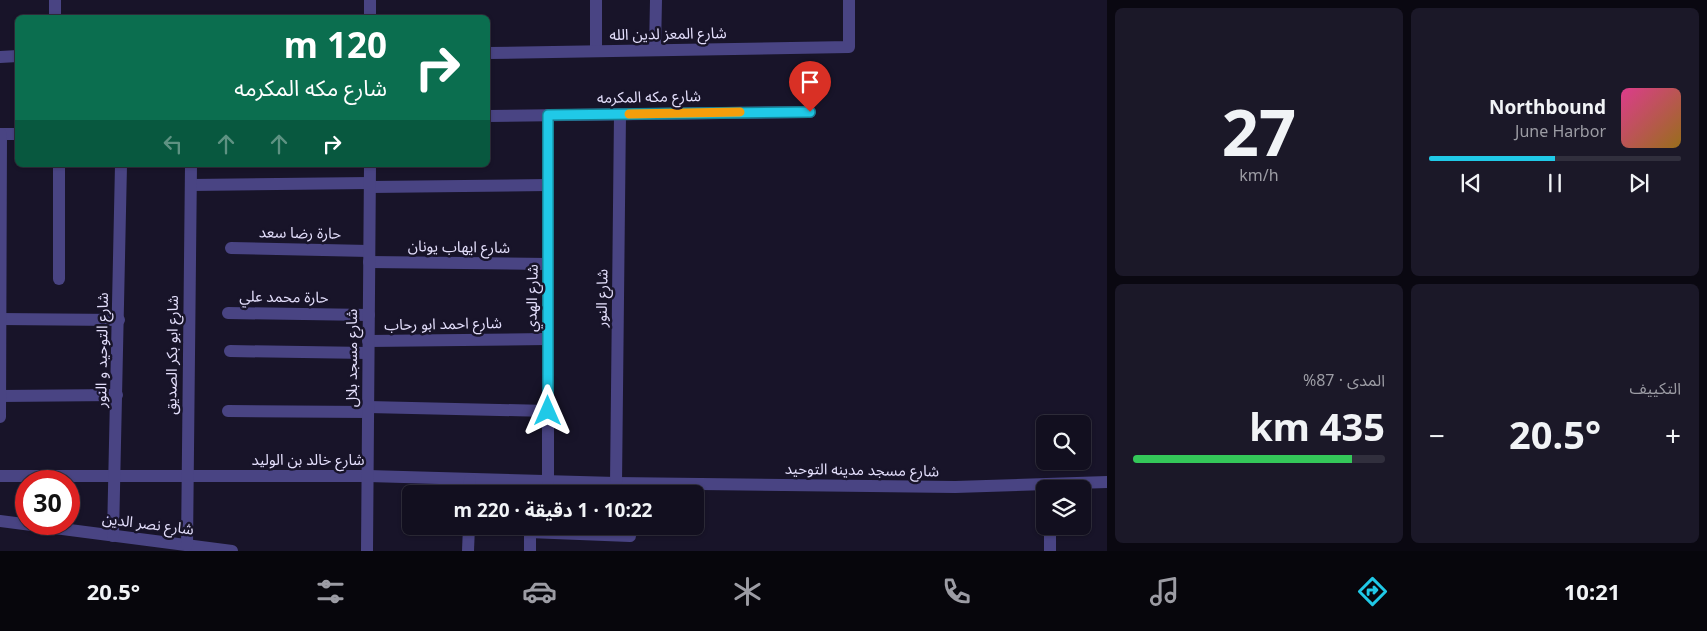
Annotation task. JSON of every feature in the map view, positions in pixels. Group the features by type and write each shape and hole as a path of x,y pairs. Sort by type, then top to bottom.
{"street":[{"path":"55,0 55,15"},
{"path":"370,0 370,15"},
{"path":"596,0 596,51"},
{"path":"655,50 656,0"},
{"name":"شارع المعز لدين الله","path":"490,53 848,47 849,0"},
{"path":"0,57 15,56"},
{"name":"شارع مكه المكرمه","path":"490,116 810,112"},
{"name":"شارع النور","path":"616,483 620,114"},
{"name":"شارع الهدي","path":"548,115 548,482"},
{"path":"0,417 1,134 15,134"},
{"path":"59,167 59,279"},
{"name":"شارع التوحيد و النور","path":"113,536 116,476 121,167"},
{"name":"شارع ابو بكر الصديق","path":"187,545 186,476 191,167"},
{"name":"شارع مسجد بلال","path":"367,551 370,167"},
{"path":"191,185 548,185"},
{"name":"حارة رضا سعد","path":"231,248 369,256"},
{"name":"شارع ايهاب يونان","path":"369,256 548,264"},
{"name":"حارة محمد علي","path":"228,313 369,315"},
{"path":"0,319 118,320"},
{"name":"شارع احمد ابو رحاب","path":"230,351 548,339"},
{"path":"0,396 117,395"},
{"path":"228,411 548,411"},
{"name":"شارع خالد بن الوليد","path":"0,476 368,476 470,480 508,485"},
{"path":"470,480 470,485"},
{"name":"شارع خالد بن الوليد","path":"539,485 548,482 616,483"},
{"name":"شارع مسجد مدينه التوحيد","path":"1091,483 1107,482"},
{"name":"شارع مسجد مدينه التوحيد","path":"616,483 1036,486"},
{"name":"شارع نصر الدين","path":"0,522 232,551"},
{"path":"468,551 469,535"},
{"path":"530,535 530,551"},
{"path":"616,535 630,536"},
{"path":"1050,535 1050,551"}],"slow traffic":[{"path":"629,114 740,112"}],"route":[{"path":"548,411 548,115 810,112"}]}
